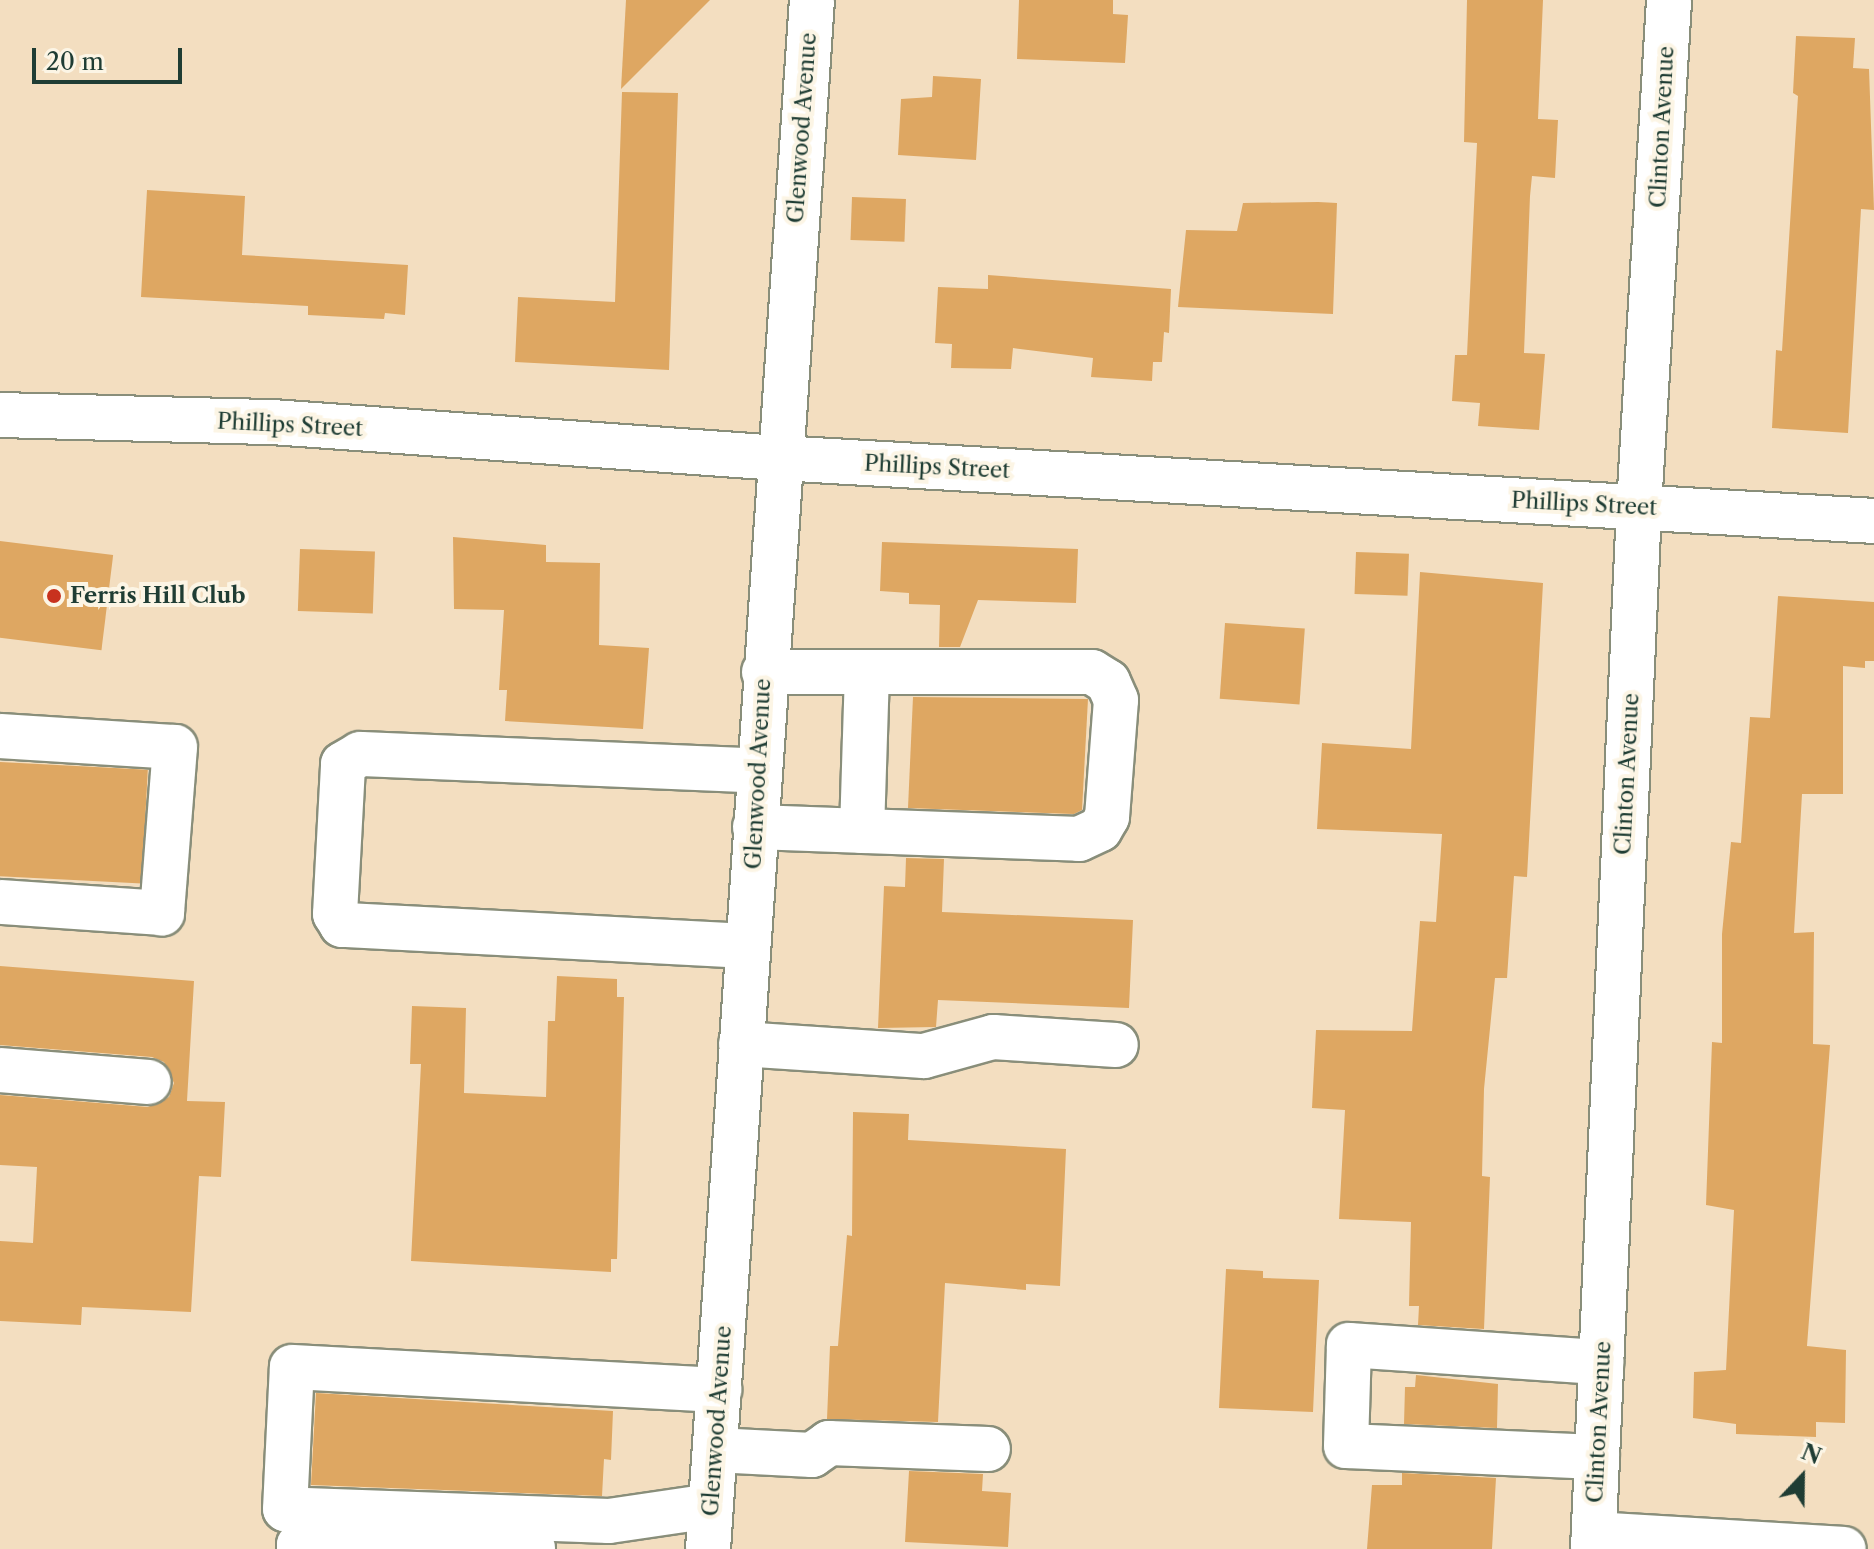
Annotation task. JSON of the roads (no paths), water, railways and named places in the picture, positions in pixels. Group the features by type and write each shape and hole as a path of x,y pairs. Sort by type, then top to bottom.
{"street":[{"name":"Glenwood Avenue","path":"708,1549 764,672 812,0"},
{"name":"Clinton Avenue","path":"1593,1542 1639,507 1669,0"},
{"name":"Phillips Street","path":"0,415 272,422 779,458 1874,521"},
{"path":"755,827 1079,839 1100,829 1107,817 1116,700 1108,682 1092,672 764,672"},
{"path":"862,831 867,672"},
{"path":"0,736 175,747 162,913 0,902"},
{"path":"747,946 342,925 335,914 343,764 360,754 758,771"},
{"path":"741,1044 924,1056 993,1037 1116,1045"},
{"path":"0,1070 149,1082"},
{"path":"1597,1457 1346,1446 1349,1345 1601,1362"},
{"path":"547,1549 299,1545 292,1529 292,1367 719,1390"},
{"path":"715,1450 812,1455 829,1443 988,1449"},
{"path":"292,1529 609,1521 711,1506"},
{"path":"1593,1542 1844,1549"}],"place":[{"name":"Ferris Hill Club","path":"54,596"}]}
